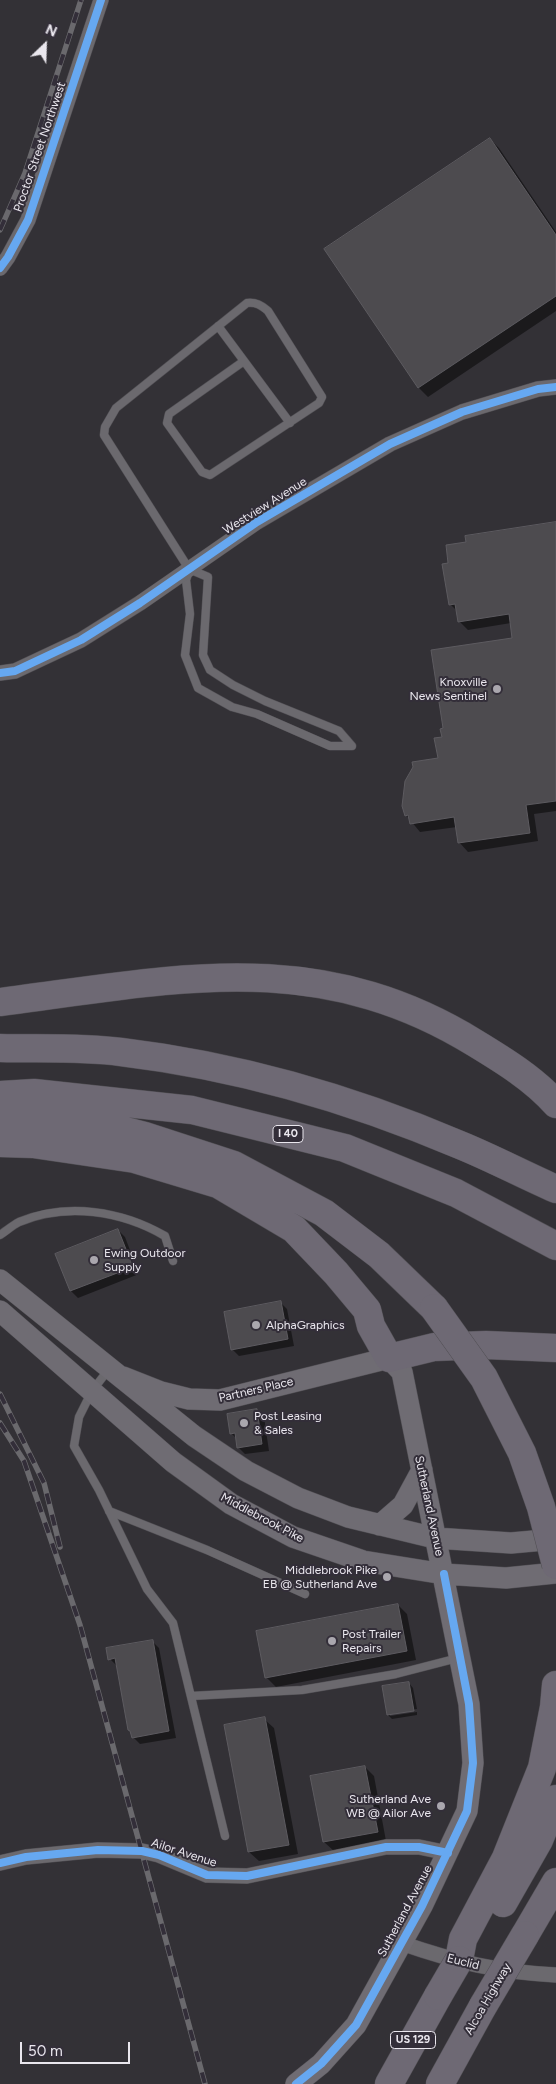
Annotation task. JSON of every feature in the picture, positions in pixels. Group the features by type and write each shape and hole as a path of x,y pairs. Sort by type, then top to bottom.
{"highway":[{"path":"0,1002 187,978 232,976 279,978 325,983 407,1008 454,1030 502,1060 532,1082 556,1104"},
{"path":"0,1048 120,1052 204,1066 293,1085 394,1119 452,1142 556,1189"},
{"name":"I 40","path":"0,1095 34,1093 192,1110 345,1148 456,1193 556,1246"},
{"path":"0,1119 30,1119 110,1127 146,1136 234,1165 324,1213 379,1255 434,1308 484,1378 522,1453 541,1507 556,1565"},
{"path":"0,1143 33,1144 135,1159 218,1184 294,1229 336,1273 367,1310 371,1326 389,1358 434,1347 556,1348"},
{"path":"482,1923 542,1768 554,1707 556,1685"},
{"path":"482,1923 538,1840 556,1799"},
{"name":"Alcoa Highway","path":"440,2084 483,2006 540,1916 556,1882"},
{"name":"US 129","path":"389,2084 459,1960 476,1949 482,1923"}],"main road":[{"path":"0,1280 194,1436 246,1471 298,1498 348,1517 435,1538 511,1543 556,1539"},
{"name":"Middlebrook Pike","path":"0,1311 173,1462 231,1504 293,1538 363,1561 444,1574 506,1578 556,1573"},
{"name":"Partners Place","path":"117,1373 161,1392 189,1399 220,1400 389,1358"},
{"name":"Sutherland Avenue","path":"296,2084 321,2064 356,2025 448,1853 467,1811 473,1763 469,1704 402,1372 389,1358"},
{"path":"92,1391 104,1386 111,1387 173,1432 194,1436"},
{"path":"380,1525 402,1506 422,1470"}],"street":[{"name":"Proctor Street Northwest","path":"0,268 28,220 101,0"},
{"name":"Westview Avenue","path":"0,673 15,672 81,640 258,522 390,444 462,412 538,389 556,387"},
{"name":"Ailor Avenue","path":"0,1863 26,1857 98,1850 142,1851 159,1855 208,1875 247,1876 386,1847 419,1847 448,1853"},
{"name":"Euclid","path":"401,1943 453,1961 478,1967 556,1975"}],"lane":[{"path":"190,569 186,580 190,614 184,655 198,688 232,706 257,714 330,746 352,746 339,731 233,686 210,670 203,655 208,577 190,569 104,435 105,427 116,408 247,303 260,304 268,311 322,397 319,403 290,423 210,475 206,475 167,423 167,419 169,414 244,362"},
{"path":"218,326 290,423"},
{"path":"0,1235 19,1222 62,1211 103,1212 132,1220 165,1236 173,1261"},
{"path":"117,1373 92,1391 79,1417 74,1446 109,1511 147,1589 173,1624 225,1836"},
{"path":"109,1511 208,1550 305,1594"},
{"path":"191,1696 302,1690 396,1674 460,1658"}],"building":[{"path":"490,138 556,235 556,296 418,388 324,249"},
{"name":"Knoxville News Sentinel","path":"556,522 556,801 526,805 530,833 458,843 454,817 410,824 408,815 405,816 402,806 405,781 413,767 412,762 438,758 434,738 442,737 440,729 443,728 431,650 512,638 509,614 458,622 455,604 449,605 442,564 448,563 446,545 466,542 465,536"},
{"name":"Ewing Outdoor Supply","path":"118,1229 133,1267 70,1291 55,1254"},
{"name":"AlphaGraphics","path":"281,1301 288,1339 231,1350 224,1312"},
{"name":"Post Leasing & Sales","path":"257,1409 262,1444 237,1448 235,1433 230,1434 227,1414"},
{"name":"Post Trailer Repairs","path":"398,1604 407,1651 265,1678 256,1631"},
{"path":"153,1640 169,1731 132,1738 128,1730 115,1658 108,1660 106,1648"},
{"path":"409,1682 414,1711 387,1715 382,1686"},
{"path":"265,1717 289,1845 248,1852 224,1725"},
{"path":"365,1766 378,1832 323,1842 310,1776"}],"railway":[{"path":"0,230 25,173 81,0"},
{"path":"0,1394 44,1483 60,1547"},
{"path":"0,1423 24,1461 80,1625 205,2084"}],"cycle path":[{"path":"0,268 28,220 101,0"},
{"path":"0,673 15,671 81,640 140,603 257,522 390,444 462,412 538,389 556,387"},
{"path":"296,2084 321,2064 356,2025 422,1906 467,1811 473,1763 469,1704 444,1574"},
{"path":"0,1863 26,1857 98,1850 142,1851 159,1855 207,1875 247,1876 386,1847 419,1847 448,1853"}],"place":[{"name":"Knoxville News Sentinel","path":"497,689"},
{"name":"Ewing Outdoor Supply","path":"94,1260"},
{"name":"AlphaGraphics","path":"256,1325"},
{"name":"Post Leasing & Sales","path":"244,1423"},
{"name":"Middlebrook Pike EB @ Sutherland Ave","path":"387,1577"},
{"name":"Post Trailer Repairs","path":"332,1641"},
{"name":"Sutherland Ave WB @ Ailor Ave","path":"441,1806"}]}
